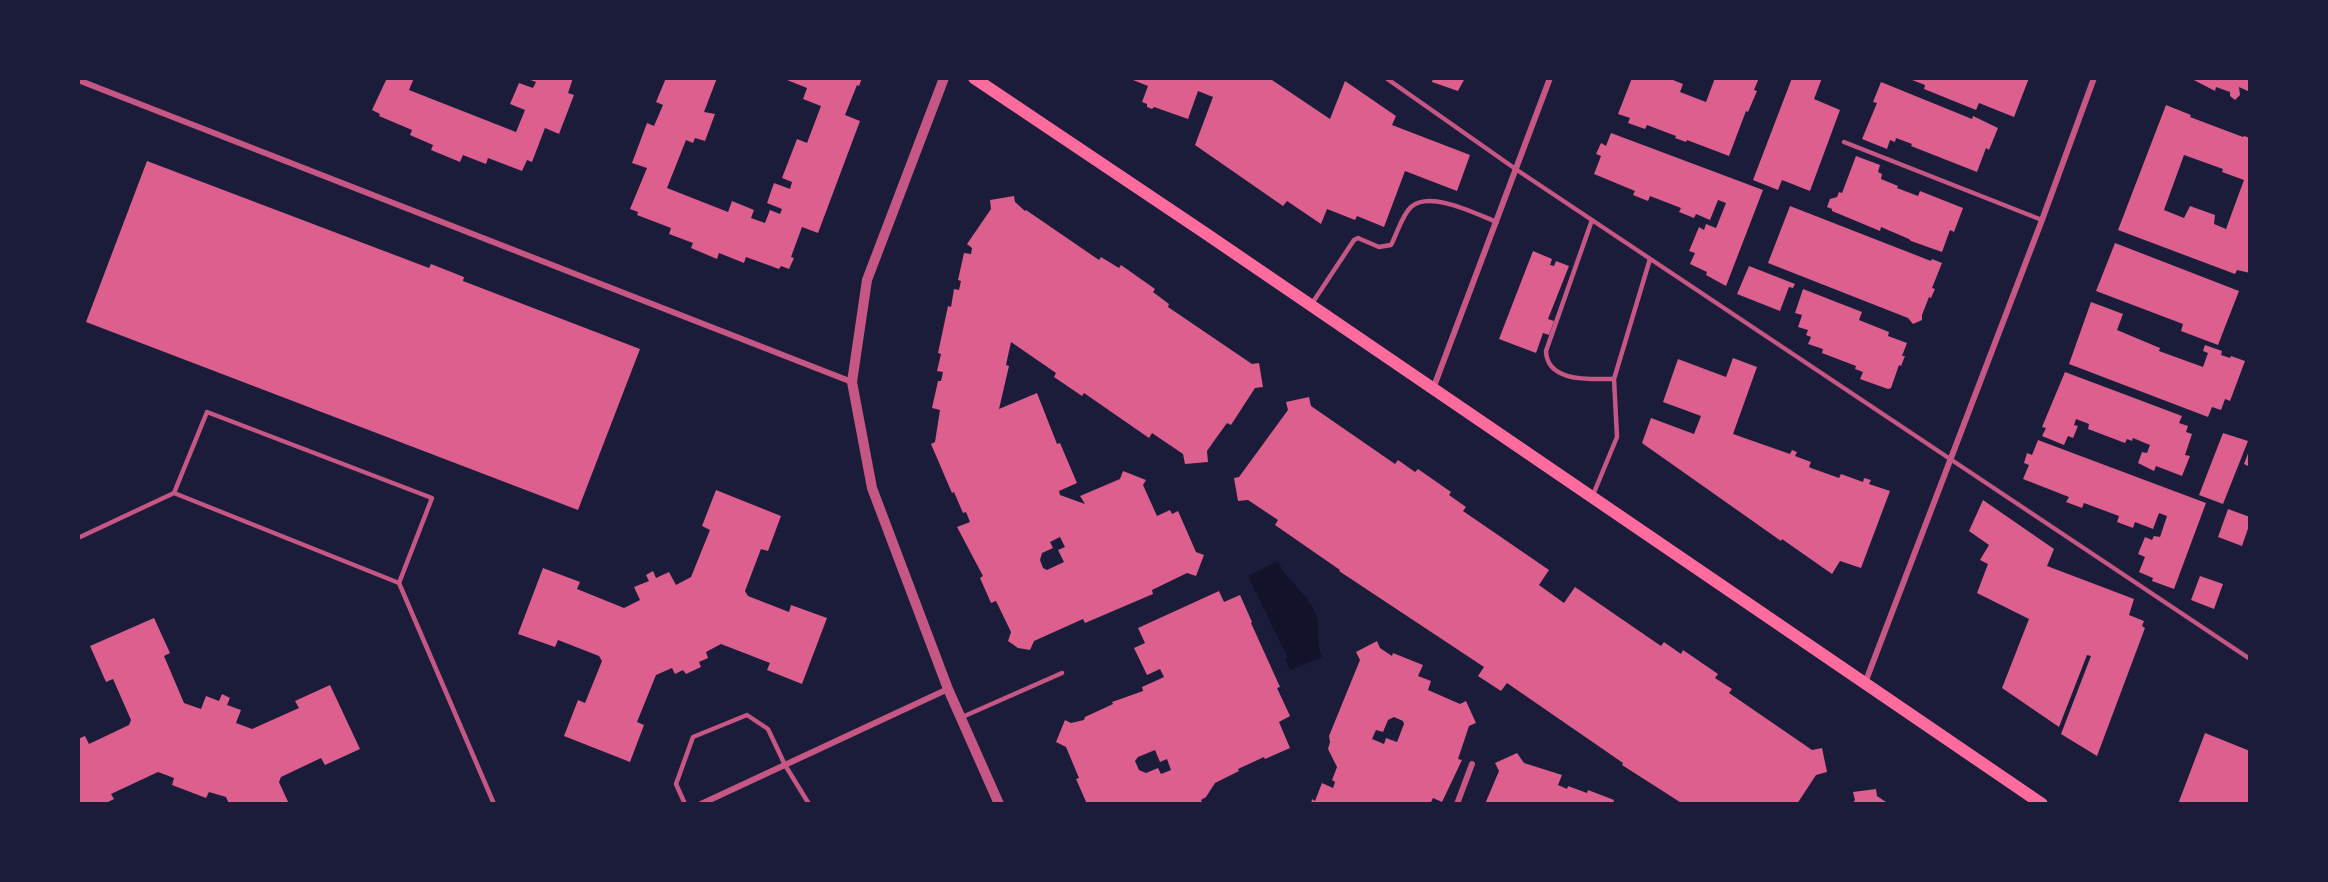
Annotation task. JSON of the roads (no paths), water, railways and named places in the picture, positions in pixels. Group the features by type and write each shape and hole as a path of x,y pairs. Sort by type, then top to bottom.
{"main road":[{"path":"974,78 2042,804"}],"street":[{"path":"944,78 867,280 852,382 872,488 948,689 999,804"},
{"path":"1433,389 1550,78"},
{"path":"1865,684 2094,78"},
{"path":"78,80 852,382"},
{"path":"701,804 948,689"},
{"path":"1457,804 1472,764"}],"lane":[{"path":"1386,78 1517,170 2250,659"},
{"path":"1844,142 2042,220"},
{"path":"1311,305 1354,240 1364,239 1379,247 1391,245 1410,208 1420,201 1434,200 1497,222"},
{"path":"1592,220 1546,351 1547,360 1553,369 1570,377 1614,379"},
{"path":"1592,498 1617,437 1614,379 1650,259"},
{"path":"78,538 174,493 207,412 432,498 399,584 494,804"},
{"path":"174,493 399,584"},
{"path":"960,718 1062,673"},
{"path":"685,804 676,784 693,737 747,715 768,729 785,765 809,804"}]}
